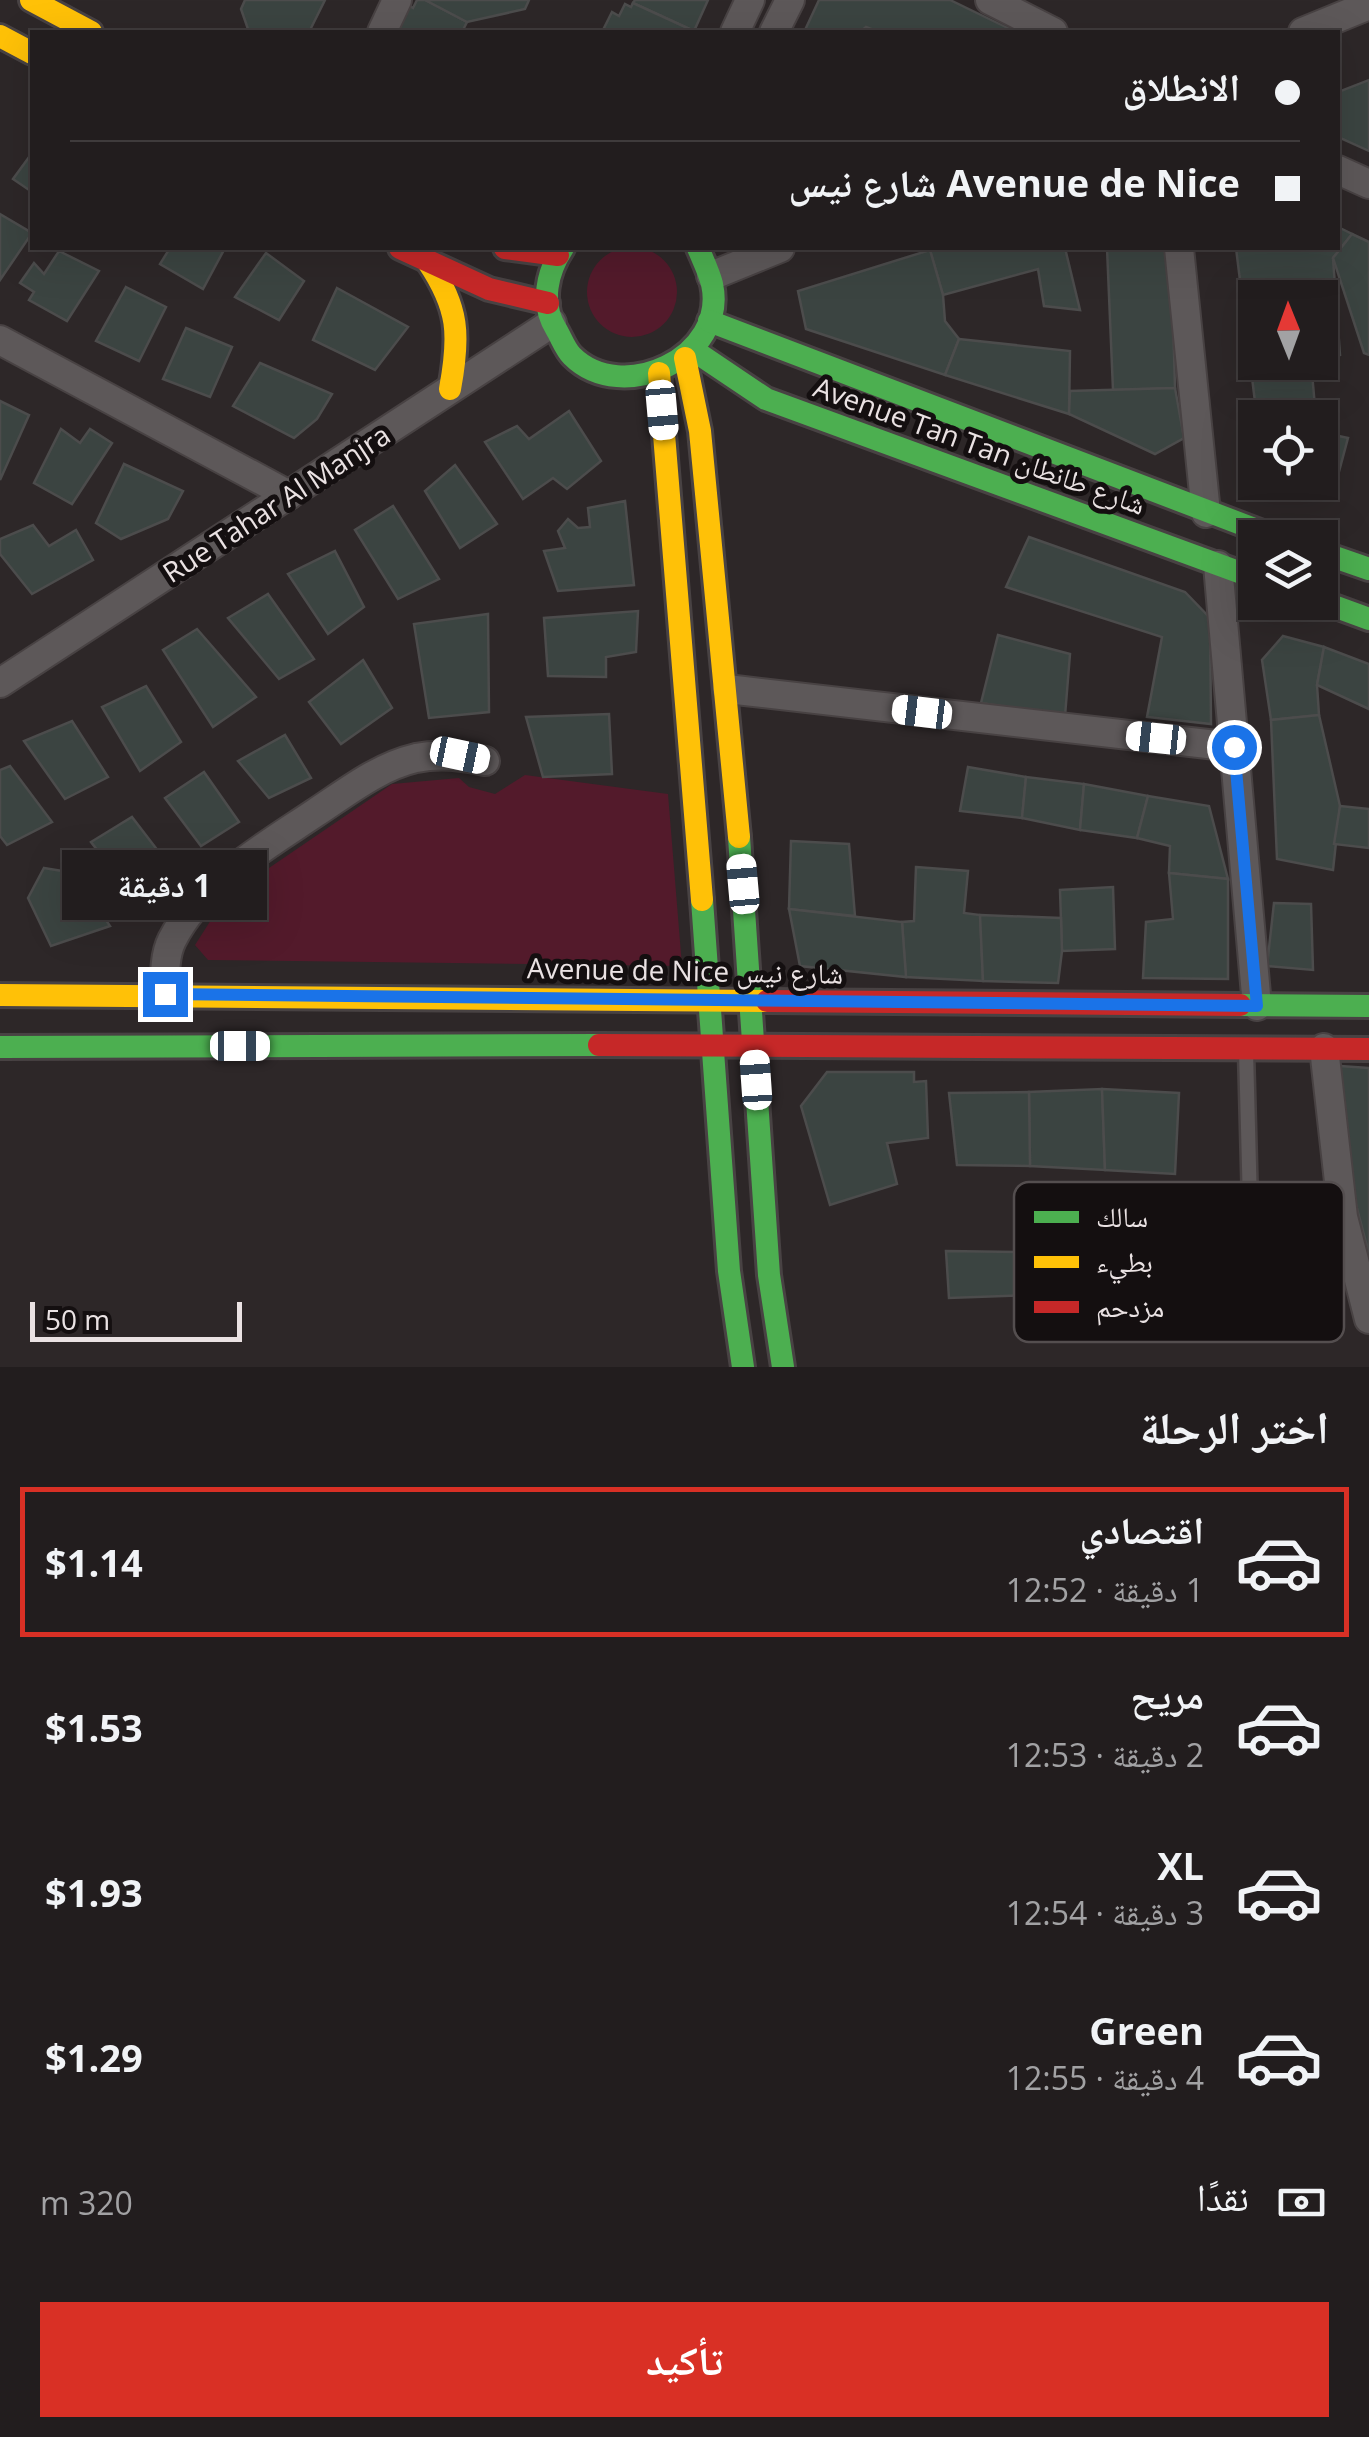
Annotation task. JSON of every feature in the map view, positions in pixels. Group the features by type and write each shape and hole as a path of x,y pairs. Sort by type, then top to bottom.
{"main road":[{"path":"31,0 87,30"},
{"path":"1,38 30,52"},
{"path":"404,250 550,313"},
{"path":"561,251 548,286 550,313 568,351 595,370 627,378 659,373 689,354 709,321 711,276 699,250"},
{"path":"428,262 448,290 458,320 459,338 450,389"},
{"name":"Avenue Tan Tan شارع طانطان","path":"709,321 1238,524"},
{"path":"689,354 727,689 769,1275 783,1367"},
{"name":"Avenue Tan Tan شارع طانطان","path":"689,354 766,399 1238,572"},
{"path":"659,373 728,1272 742,1367"},
{"path":"1338,558 1369,569"},
{"path":"1338,608 1369,619"},
{"name":"Avenue de Nice شارع نيس","path":"0,995 1369,1006"},
{"path":"0,1047 754,1045 1369,1049"}],"street":[{"path":"383,30 397,0"},
{"path":"736,30 750,0"},
{"path":"775,30 790,0"},
{"path":"990,0 1048,30"},
{"path":"1307,30 1369,5"},
{"path":"711,276 775,250"},
{"path":"1179,250 1206,512"},
{"name":"Rue Tahar Al Manjra","path":"0,683 450,389 550,313"},
{"path":"0,340 289,494"},
{"path":"1218,565 1257,1006"},
{"path":"727,689 1234,747"},
{"path":"165,994 167,952 172,938 196,906 248,857 384,769 435,755 485,760"},
{"path":"1324,1048 1339,1182"},
{"path":"1344,1221 1369,1319"}],"lane":[{"path":"1246,1048 1249,1182"}],"shaded area":[{"path":"618,250 646,250 657,255 669,267 676,283 676,301 669,317 657,329 641,336 623,336 607,329 595,317 588,301 588,283 595,267"},
{"path":"525,775 668,794 682,966 208,960 195,945 225,898 392,784 459,778 469,787 495,794"}],"building":[{"path":"245,0 325,0 310,30 248,30 241,9"},
{"path":"417,0 425,0 467,22 463,30 396,30 410,6 413,8"},
{"path":"425,0 529,0 525,9 467,22"},
{"path":"635,0 708,0 694,30 633,3"},
{"path":"819,0 950,0 1012,30 866,27 805,30"},
{"path":"633,3 692,30 603,30 612,12 619,16 625,4 631,7"},
{"path":"1369,80 1369,151 1340,138 1340,91"},
{"path":"30,156 30,191 13,179"},
{"path":"0,214 30,232 30,236 0,280"},
{"path":"1340,228 1352,234 1340,249"},
{"path":"1352,234 1369,242 1369,355 1364,353 1333,258"},
{"path":"169,250 224,250 203,289 160,264"},
{"path":"930,250 1065,250 1080,310 1044,306 1038,269 943,295"},
{"path":"930,250 943,295 945,321 959,339 945,375 806,329 798,291"},
{"path":"1107,250 1171,250 1175,388 1113,390"},
{"path":"1236,250 1339,250 1333,258 1335,280 1240,280"},
{"path":"59,251 99,271 67,321 29,300 34,292 20,283 34,263 44,274"},
{"path":"266,253 304,281 279,320 235,297"},
{"path":"126,287 166,307 139,361 96,341"},
{"path":"337,288 408,327 375,370 313,340"},
{"path":"186,328 232,347 210,397 163,379"},
{"path":"959,339 1070,351 1069,414 945,375"},
{"path":"260,363 332,394 317,419 294,438 233,406"},
{"path":"1252,380 1313,380 1314,400 1255,400"},
{"path":"1175,388 1184,438 1155,454 1069,414 1070,391"},
{"path":"0,401 29,415 0,480"},
{"path":"569,411 601,461 567,489 553,478 523,499 485,442 517,426 529,439"},
{"path":"61,429 80,443 90,429 112,443 72,504 34,483"},
{"path":"1338,436 1348,438 1338,475"},
{"path":"124,464 183,491 168,519 121,539 96,523"},
{"path":"455,465 497,524 460,548 425,491"},
{"path":"625,501 634,585 558,591 544,551 565,548 558,531 568,519 578,528 590,527 588,508"},
{"path":"393,506 439,579 398,599 355,530"},
{"path":"33,525 49,546 76,530 93,560 32,594 0,554 0,539"},
{"path":"1029,537 1185,592 1210,618 1211,724 1147,717 1162,637 1006,587"},
{"path":"335,551 364,607 328,634 288,574"},
{"path":"268,594 314,659 279,679 228,618"},
{"path":"638,611 636,652 606,657 606,677 548,676 544,618"},
{"path":"488,614 489,712 429,718 414,624"},
{"path":"197,629 256,697 213,727 163,650"},
{"path":"998,635 1070,654 1065,716 981,703"},
{"path":"1283,636 1324,647 1317,685 1319,715 1271,720 1262,660"},
{"path":"1324,647 1369,664 1369,709 1317,685"},
{"path":"363,660 392,708 341,744 309,702"},
{"path":"146,686 181,742 140,771 102,707"},
{"path":"609,714 612,774 543,777 526,717"},
{"path":"1319,715 1340,806 1333,870 1277,859 1271,720"},
{"path":"72,721 108,777 65,799 24,741"},
{"path":"285,735 311,778 269,798 238,761"},
{"path":"10,766 52,822 7,845 0,836 0,770"},
{"path":"968,767 1026,777 1022,818 960,811"},
{"path":"204,772 239,822 201,846 165,798"},
{"path":"1026,777 1084,784 1080,830 1022,818"},
{"path":"1084,784 1148,796 1137,838 1080,830"},
{"path":"1148,796 1209,806 1228,879 1169,873 1170,846 1137,838"},
{"path":"1340,806 1369,809 1369,848 1334,844"},
{"path":"132,817 175,873 137,901 91,842"},
{"path":"791,841 849,844 855,916 789,909"},
{"path":"916,867 968,871 964,913 980,915 983,981 906,977 902,922 914,921"},
{"path":"44,868 74,873 110,926 51,946 28,898"},
{"path":"1169,873 1228,879 1228,979 1143,978 1146,922 1173,919"},
{"path":"1113,887 1115,949 1062,951 1060,890"},
{"path":"1274,903 1311,904 1313,970 1267,966"},
{"path":"789,909 902,922 906,977 800,966"},
{"path":"980,915 1061,918 1058,983 983,981"},
{"path":"1340,1066 1369,1068 1369,1254 1354,1197"},
{"path":"827,1072 914,1072 914,1082 926,1081 928,1138 887,1143 897,1184 830,1205 801,1106"},
{"path":"1102,1089 1105,1170 1030,1166 1029,1092"},
{"path":"1102,1089 1179,1093 1175,1174 1105,1170"},
{"path":"1029,1092 1030,1166 957,1165 949,1093"},
{"path":"946,1251 1014,1252 1014,1296 949,1298"}],"traffic: fast":[{"path":"562,250 548,288 551,319 572,356 593,370 617,376 667,366 688,352 704,333 713,310 712,284 699,250"},
{"path":"709,321 1238,523"},
{"path":"693,350 766,399 1238,572"},
{"path":"1338,558 1369,569"},
{"path":"1338,608 1369,619"},
{"path":"739,837 769,1275 783,1367"},
{"path":"702,900 729,1271 743,1367"},
{"path":"1240,1005 1369,1006"},
{"path":"0,1047 599,1045"}],"traffic: slow":[{"path":"31,0 87,30"},
{"path":"0,36 30,52"},
{"path":"428,262 446,294 454,322 450,389"},
{"path":"685,358 700,431 739,837"},
{"path":"659,373 702,900"},
{"path":"0,995 767,1001"}],"traffic: jam":[{"path":"404,250 489,289 548,303"},
{"path":"520,250 558,255"},
{"path":"767,1001 1240,1005"},
{"path":"599,1045 1369,1049"}],"route":[{"path":"165,994 1257,1006 1234,747"}]}
